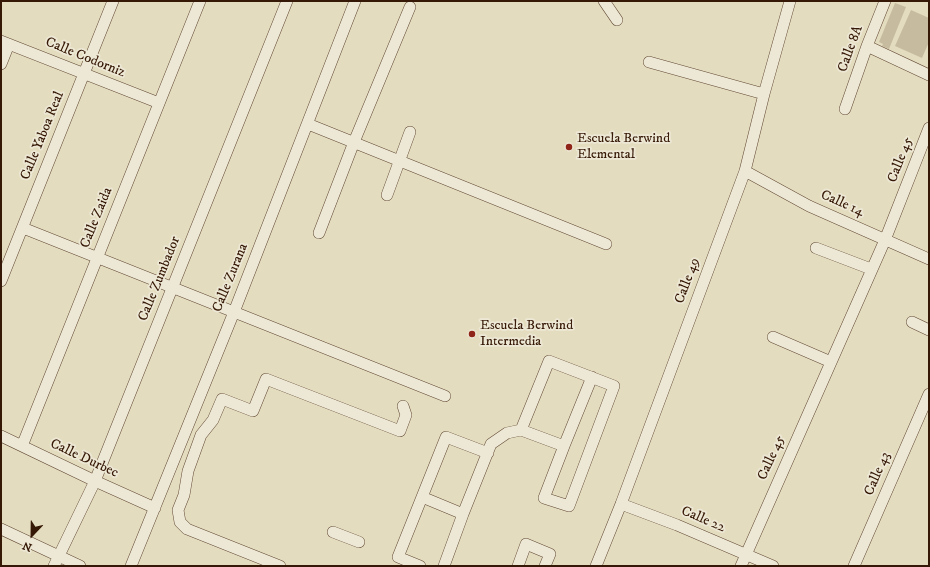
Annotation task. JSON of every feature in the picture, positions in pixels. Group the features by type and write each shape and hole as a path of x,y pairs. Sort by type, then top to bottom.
{"street":[{"name":"Calle Yaboa Real","path":"1,281 113,1"},
{"name":"Calle Zaida","path":"22,446 200,1"},
{"name":"Calle Zumbador","path":"57,561 95,481 287,1"},
{"name":"Calle Zurana","path":"132,566 234,312 355,1"},
{"path":"604,1 617,20"},
{"name":"Calle 49","path":"596,566 621,504 745,171 764,94 790,1"},
{"name":"Calle 8A","path":"845,109 867,46 885,1"},
{"path":"319,233 354,142 410,7"},
{"name":"Calle Codorniz","path":"5,42 159,103"},
{"path":"1,64 5,42"},
{"path":"867,46 929,75"},
{"path":"649,62 764,94"},
{"path":"308,124 606,244"},
{"name":"Calle 45","path":"741,566 885,240 929,128"},
{"path":"387,195 410,132"},
{"name":"Calle 14","path":"745,171 809,206 929,259"},
{"path":"23,228 445,396"},
{"path":"816,248 871,269"},
{"path":"912,322 929,330"},
{"path":"773,337 831,362"},
{"path":"521,430 549,361 592,377 614,386 569,506 544,498 592,377"},
{"path":"280,566 187,528 180,522 178,510 184,495 188,471 201,435 213,420 222,399 253,412 266,379 400,431 406,415 403,406"},
{"name":"Calle 43","path":"854,566 929,394"},
{"path":"444,566 491,444 507,433 521,430 564,446"},
{"name":"Calle Durbec","path":"1,436 155,508"},
{"path":"420,566 398,557 446,437 488,453"},
{"path":"422,497 463,514"},
{"name":"Calle 22","path":"621,504 677,525 773,566"},
{"path":"1,529 57,561 80,566"},
{"path":"333,532 359,542"},
{"path":"518,566 526,544 550,554 545,566"}],"shaded area":[{"path":"895,3 906,7 889,49 882,46 883,44 879,42"},
{"path":"911,10 929,18 929,42 922,58 895,46"}],"place":[{"name":"Escuela Berwind Elemental","path":"569,147"},
{"name":"Escuela Berwind Intermedia","path":"472,334"}]}
